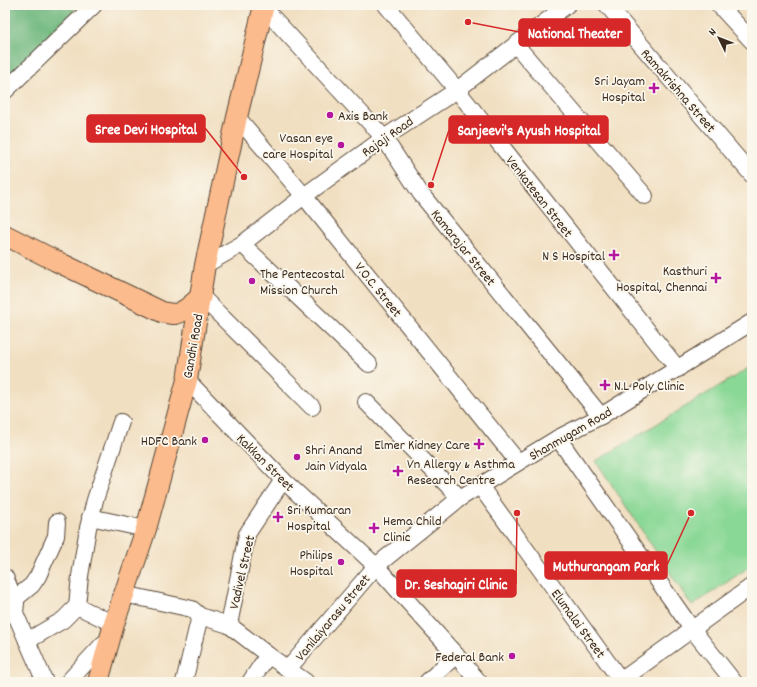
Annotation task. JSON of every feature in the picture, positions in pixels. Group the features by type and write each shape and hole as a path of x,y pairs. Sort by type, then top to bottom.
{"main road":[{"name":"Gandhi Road","path":"98,682 112,631 146,529 187,380 205,265 263,6"},
{"path":"5,235 162,312 174,314 185,310 194,304 201,296"}],"street":[{"path":"5,91 94,5"},
{"name":"Venkatesan Street","path":"386,5 457,90 678,369"},
{"name":"Ramakrishna Street","path":"606,5 752,175"},
{"path":"719,5 752,41"},
{"name":"Kamarajar Street","path":"263,6 384,138 421,194 601,416"},
{"name":"Rajaji Road","path":"205,265 242,244 304,196 384,138 457,90 516,45 558,8"},
{"path":"516,45 645,196"},
{"name":"V.O.C. Street","path":"237,117 304,196 518,462"},
{"path":"242,244 369,364"},
{"path":"201,296 312,407"},
{"name":"Shanmugam Road","path":"376,566 460,498 558,438 601,416 752,322"},
{"name":"Kakkan Street","path":"187,380 283,480 376,566 479,682"},
{"path":"366,402 460,498"},
{"path":"27,642 63,620 77,606 90,517 121,422"},
{"path":"558,438 692,629 734,682"},
{"name":"Vadivel Street","path":"229,625 247,534 283,480"},
{"name":"Elumalai Street","path":"480,486 621,682"},
{"path":"90,517 146,529"},
{"path":"12,604 32,585 38,576 56,536 57,522"},
{"name":"Vanilaiyarasu Street","path":"288,669 376,566"},
{"path":"5,577 15,613 45,682"},
{"path":"621,682 752,586"},
{"path":"124,594 192,609 200,616 229,625 306,682"},
{"path":"68,682 103,644 112,631 77,606"},
{"path":"189,679 200,616"},
{"path":"250,682 268,655"},
{"path":"427,682 456,655"}],"green space":[{"path":"5,5 80,5 5,79"},
{"path":"752,366 752,565 692,606 596,461"}],"place":[{"name":"National Theater","path":"468,22"},
{"name":"Sri Jayam Hospital","path":"654,88"},
{"name":"Axis Bank","path":"330,115"},
{"name":"Vasan eye care Hospital","path":"341,145"},
{"name":"Sree Devi Hospital","path":"244,177"},
{"name":"Sanjeevi's Ayush Hospital","path":"431,185"},
{"name":"N S Hospital","path":"614,255"},
{"name":"Kasthuri Hospital, Chennai","path":"716,278"},
{"name":"The Pentecostal Mission Church","path":"252,281"},
{"name":"N.L Poly Clinic","path":"605,385"},
{"name":"HDFC Bank","path":"205,440"},
{"name":"Elmer Kidney Care","path":"479,444"},
{"name":"Shri Anand Jain Vidyala","path":"297,457"},
{"name":"Vn Allergy & Asthma Research Centre","path":"398,471"},
{"name":"Dr. Seshagiri Clinic","path":"517,513"},
{"name":"Muthurangam Park","path":"691,513"},
{"name":"Sri Kumaran Hospital","path":"278,517"},
{"name":"Hema Child Clinic","path":"374,528"},
{"name":"Philips Hospital","path":"341,562"},
{"name":"Federal Bank","path":"512,656"}]}
